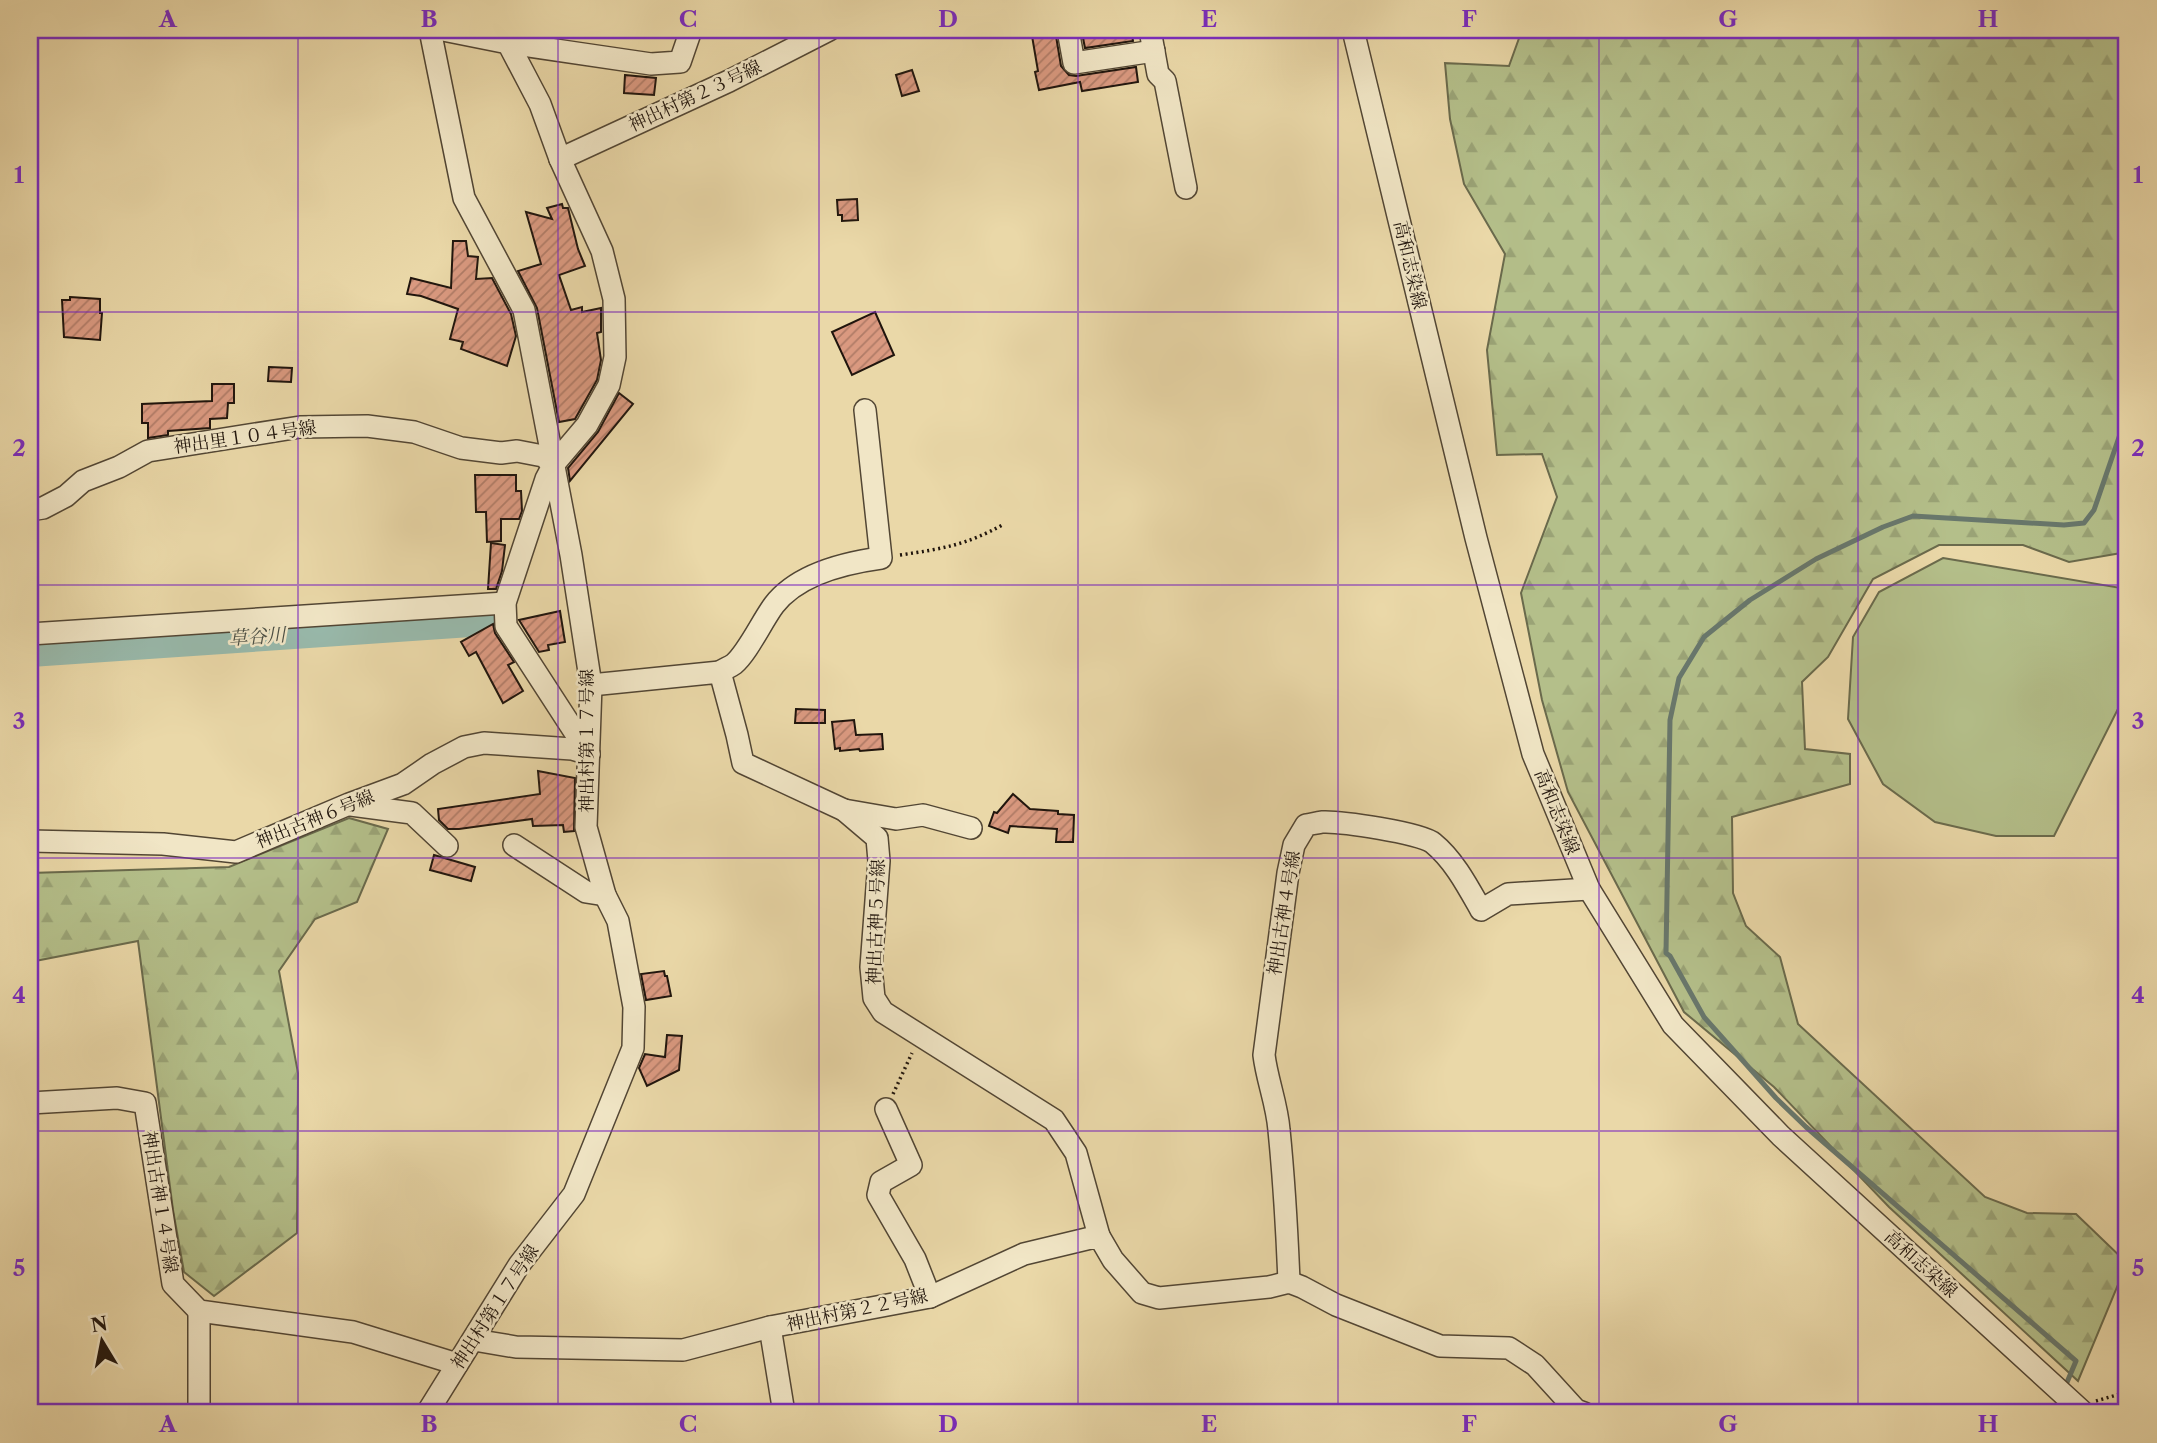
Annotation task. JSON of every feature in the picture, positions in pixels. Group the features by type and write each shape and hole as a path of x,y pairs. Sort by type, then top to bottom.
{"street":[{"name":"神出村第１７号線","path":"427,1413 519,1265 574,1194 634,1048 634,1007 618,921 605,895 586,827 591,685 554,464 524,310 464,198 430,30"},
{"path":"443,30 508,43 652,64 680,62 691,30"},
{"name":"神出村第２３号線","path":"560,159 729,81 829,30"},
{"path":"1068,30 1074,63 1154,51"},
{"path":"1150,30 1158,74 1165,81 1186,188"},
{"name":"高和志染線","path":"1353,30 1476,538 1533,754 1588,889 1673,1026 1781,1136 2077,1407"},
{"path":"508,43 540,103 560,159 602,251 614,299 615,357 609,385 587,425 554,464 546,479 505,603 506,626 589,754"},
{"path":"591,685 720,672 735,663 775,604 790,589 818,575 881,558 865,410"},
{"name":"神出里１０４号線","path":"30,510 43,508 66,496 83,481 120,467 148,451 300,427 367,426 414,432 461,448 501,453 517,451 543,456 554,464"},
{"path":"30,634 505,603"},
{"name":"神出古神５号線","path":"720,672 743,763 844,810 877,838 879,861 871,967 874,998 883,1012 1054,1120 1076,1153 1099,1236"},
{"name":"神出古神６号線","path":"30,841 163,844 236,852 348,804 403,785 432,764 464,747 484,744 572,749 589,754"},
{"path":"348,804 412,813 447,846"},
{"path":"844,810 896,819 923,815 971,828"},
{"name":"神出古神４号線","path":"1289,1283 1279,1130 1264,1055 1288,873 1294,845 1306,825 1323,822 1367,826 1433,843 1463,878 1481,909 1508,894 1588,889"},
{"path":"514,845 586,892 605,895"},
{"name":"神出古神１４号線","path":"30,1103 117,1098 145,1103 173,1284 199,1311"},
{"path":"886,1109 911,1165 881,1182 878,1195 915,1259 930,1297"},
{"path":"1099,1236 1113,1260 1142,1293 1159,1298 1289,1283 1336,1305 1440,1346 1509,1348 1535,1365 1576,1410 1584,1413"},
{"name":"神出村第２２号線","path":"474,1340 516,1347 683,1350 770,1328 930,1297 1024,1254 1099,1236"},
{"path":"199,1413 199,1311 353,1332 457,1364"},
{"path":"770,1328 785,1413"}],"path":[{"path":"881,558 954,547 981,537 1004,524"},
{"path":"886,1109 921,1035"}],"green space":[{"path":"1522,30 2127,30 2127,548 2121,553 2069,562 2023,545 1939,545 1873,579 1828,657 1802,682 1805,749 1850,754 1850,784 1732,817 1733,893 1746,926 1780,957 1798,1024 1985,1197 2027,1213 2076,1214 2127,1263 2078,1381 1889,1207 1774,1087 1684,1012 1568,792 1542,700 1521,593 1557,497 1542,454 1497,455 1487,350 1505,254 1464,184 1450,119 1445,63 1509,66"},
{"path":"1943,558 2127,589 2127,691 2054,836 1996,836 1935,822 1883,784 1848,719 1853,637 1879,592"},
{"path":"349,818 388,829 357,902 315,919 279,971 298,1073 297,1233 214,1296 184,1272 173,1210 138,941 30,962 30,873 229,867"}],"building":[{"path":"1031,30 1055,30 1061,66 1069,75 1136,67 1138,82 1082,91 1080,82 1039,90"},
{"path":"1131,30 1133,41 1085,48 1082,33"},
{"path":"912,70 919,91 902,96 896,75"},
{"path":"625,75 656,78 654,95 624,93"},
{"path":"857,199 858,220 842,221 842,215 838,215 837,200"},
{"path":"562,204 563,208 568,208 585,266 559,275 571,310 582,307 582,312 601,308 601,332 597,333 601,360 597,380 575,419 559,422 537,308 518,271 541,264 526,212 552,219 547,208"},
{"path":"453,241 466,241 468,256 478,257 476,279 492,278 511,314 516,336 507,366 461,349 463,342 450,339 458,309 407,294 411,278 451,288"},
{"path":"70,297 100,299 100,340 64,337 62,300 70,300"},
{"path":"875,312 894,355 852,375 832,332"},
{"path":"269,367 292,368 291,382 268,381"},
{"path":"212,384 234,384 234,403 228,403 227,418 210,419 210,428 168,431 168,435 148,438 148,423 142,423 142,404 212,401"},
{"path":"619,393 633,404 570,481 568,468 598,432"},
{"path":"475,475 516,475 516,491 521,491 522,511 519,519 501,519 501,541 487,542 486,512 476,512"},
{"path":"491,543 505,545 502,571 496,589 488,589"},
{"path":"560,611 565,642 548,645 549,650 539,652 519,620"},
{"path":"493,624 495,633 514,662 508,665 523,691 503,703 476,652 469,656 461,642"},
{"path":"796,709 825,710 825,723 795,723"},
{"path":"854,720 856,735 882,734 883,749 835,749 832,722"},
{"path":"538,771 575,778 574,831 564,832 563,825 533,826 532,819 459,829 448,829 439,820 438,809 540,794"},
{"path":"1013,794 1030,809 1074,815 1073,842 1056,842 1057,829 1010,826 1008,833 989,826 994,812 997,813"},
{"path":"434,855 475,867 471,881 430,870"},
{"path":"664,971 671,996 646,1000 641,974"},
{"path":"667,1035 682,1036 679,1070 647,1086 639,1068 645,1054 665,1057"}],"waterway":[{"path":"2065,1387 2076,1361 1776,1098 1704,1017 1666,953 1670,720 1679,678 1704,637 1750,600 1816,559 1883,527 1913,516 2064,525 2084,523 2094,510 2127,414"},
{"name":"草谷川","path":"30,651 485,620"},
{"path":"2053,1413 2059,1399"}]}
